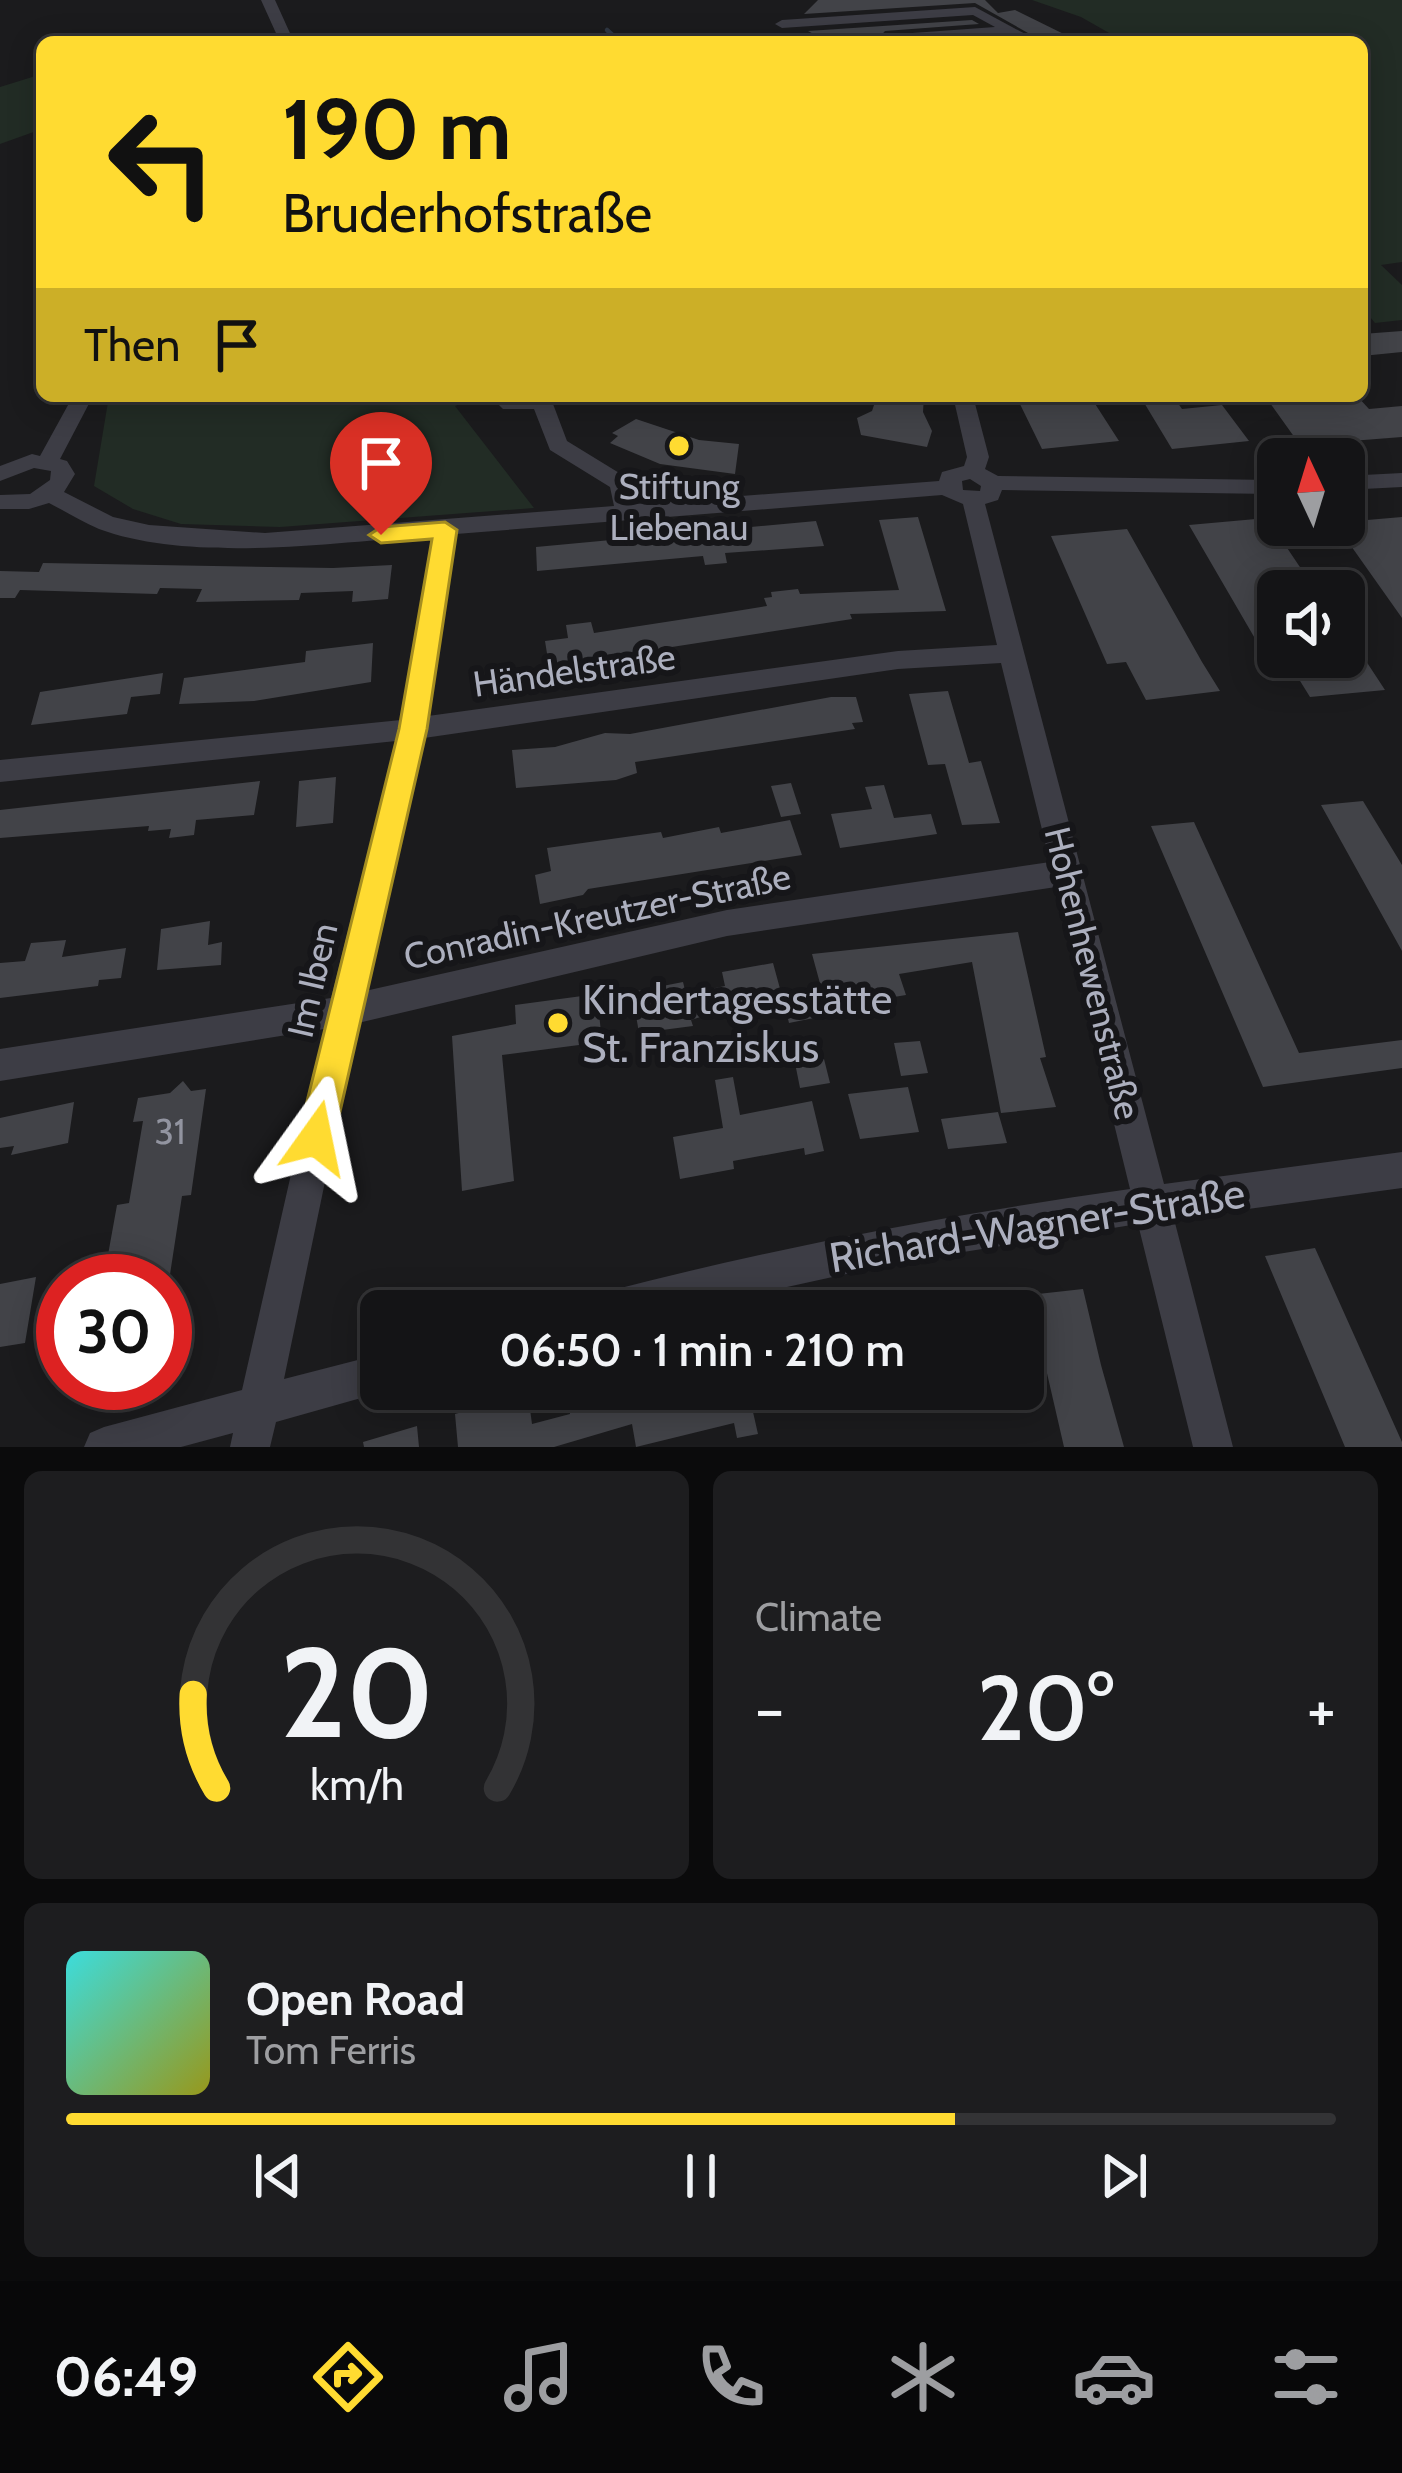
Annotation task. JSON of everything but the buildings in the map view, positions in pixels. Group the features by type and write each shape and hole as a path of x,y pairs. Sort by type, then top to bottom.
{"street":[{"path":"268,0 284,36"},
{"path":"782,24 975,11 1022,36"},
{"path":"872,20 885,26 886,36"},
{"path":"936,36 1010,30"},
{"path":"0,474 47,461 80,402"},
{"path":"542,402 558,445 621,484 627,514"},
{"name":"Hohenhewenstraße","path":"964,402 1014,653 1213,1447"},
{"path":"0,502 33,502 50,494 64,474 47,461"},
{"path":"50,494 106,523 177,538 265,541 948,487 956,473 980,485 1257,487"},
{"path":"1365,482 1402,480"},
{"name":"Im Iben","path":"253,1428 344,1011 413,729 445,530"},
{"name":"Händelstraße","path":"0,771 413,729 898,660 1014,653"},
{"name":"Conradin-Kreutzer-Straße","path":"0,1065 344,1011 728,923 1070,872"},
{"name":"Richard-Wagner-Straße","path":"678,1290 730,1275 1150,1205 1402,1170"},
{"path":"104,1447 253,1428 360,1383"}],"shaded area":[{"path":"1032,0 1402,0 1402,262 1381,265 1402,285 1402,320 1375,323 1368,314 1368,36 1114,36 1081,17"},
{"path":"36,76 36,131 0,144 0,87"},
{"path":"108,402 465,402 455,406 534,508 280,527 181,524 133,509 94,486"}],"waterway":[{"path":"607,30 614,36"}],"place":[{"name":"Stiftung Liebenau","path":"679,446"},
{"name":"Kindertagesstätte St. Franziskus","path":"558,1023"}],"route":[{"path":"316,1138 413,729 445,530 381,535"}]}
